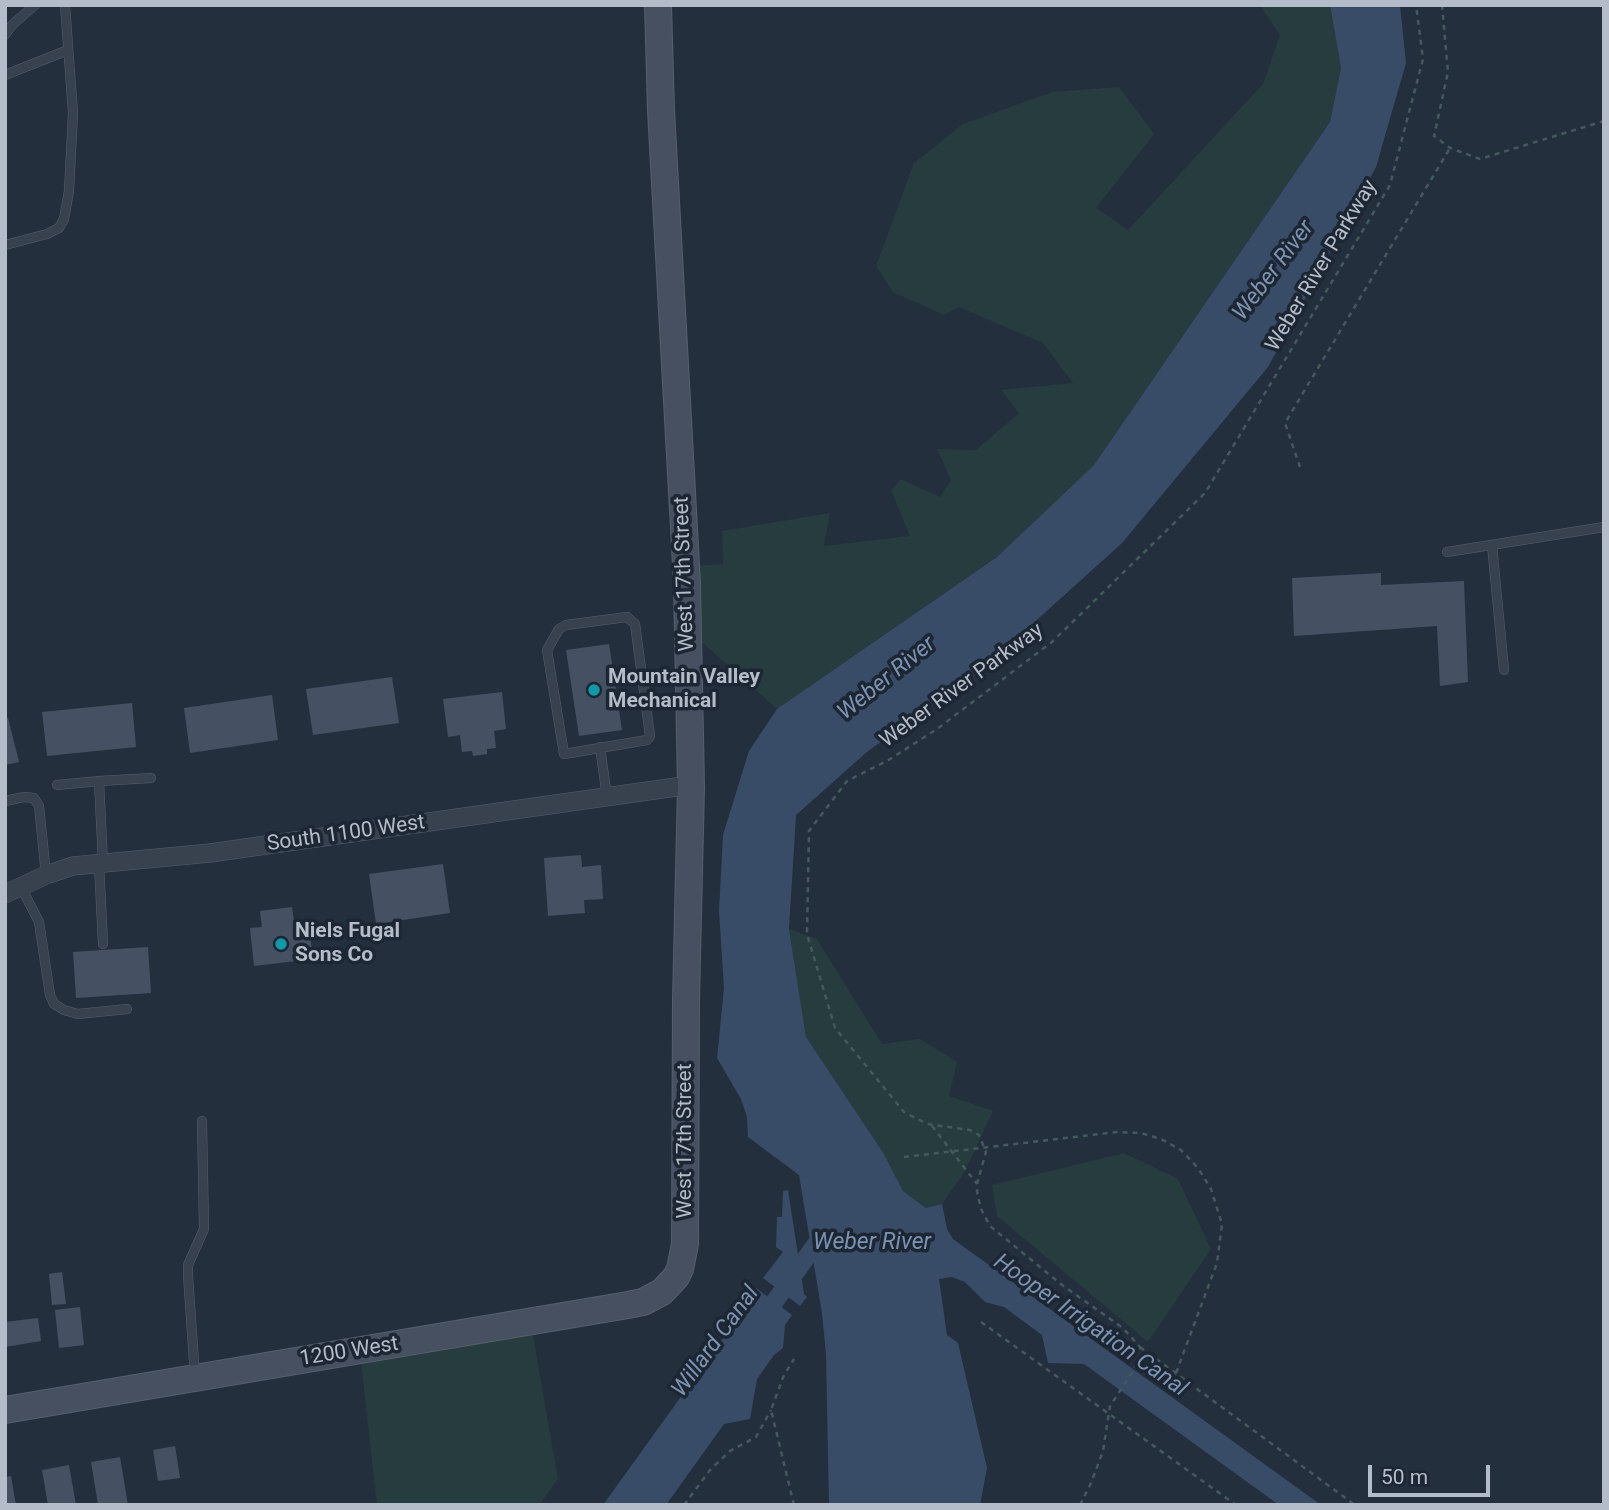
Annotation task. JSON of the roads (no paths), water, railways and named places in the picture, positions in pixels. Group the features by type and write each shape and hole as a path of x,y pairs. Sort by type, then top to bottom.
{"street":[{"name":"West 17th Street","path":"658,5 661,110 687,583 691,787 686,1000 685,1244 680,1269"},
{"name":"South 1100 West","path":"13,891 46,875 74,866 210,853 691,787"},
{"name":"1200 West","path":"5,1410 643,1302 662,1292 680,1269"}],"lane":[{"path":"5,35 12,24 35,5"},
{"path":"5,245 47,234 59,228 64,219 69,191 73,113 65,5"},
{"path":"5,75 68,50"},
{"path":"1447,552 1604,527"},
{"path":"1492,545 1504,670"},
{"path":"627,617 635,624 650,736 647,740 600,747 564,754 547,650 559,629 566,625 627,617"},
{"path":"600,747 607,797"},
{"path":"57,785 151,778"},
{"path":"99,781 103,944"},
{"path":"5,802 24,797 34,798 39,806 46,875"},
{"path":"13,891 39,922 50,995 54,1004 78,1014 127,1009"},
{"path":"195,1377 188,1265 204,1229 202,1121"}],"water":[{"name":"Weber River","path":"1330,5 1400,5 1406,63 1376,167 1268,367 1122,543 977,674 868,751 796,815 789,929 806,1037 884,1154 903,1191 926,1208 942,1204 947,1229 953,1239 1321,1505 1279,1505 1084,1364 1048,1363 1042,1335 1004,1307 985,1302 965,1282 952,1277 939,1279 947,1335 958,1343 987,1468 980,1505 829,1505 826,1354 822,1313 799,1175 748,1137 747,1117 741,1099 717,1058 724,988 719,911 723,835 749,751 777,709 997,557 1094,465 1330,122 1341,68"},
{"path":"788,1190 804,1294 807,1297 800,1306 763,1278 783,1252 776,1247 777,1217 782,1217 783,1191"},
{"path":"756,1288 792,1315 785,1325 783,1348 774,1355 757,1379 750,1419 724,1424 666,1505 603,1505 739,1316"}],"waterway":[{"name":"Willard Canal","path":"760,1322 826,1230"}],"place":[{"name":"Mountain Valley Mechanical","path":"594,690"},
{"name":"Niels Fugal Sons Co","path":"281,944"}],"water label":[{"name":"Hooper Irrigation Canal","path":"1090,1326"}]}
